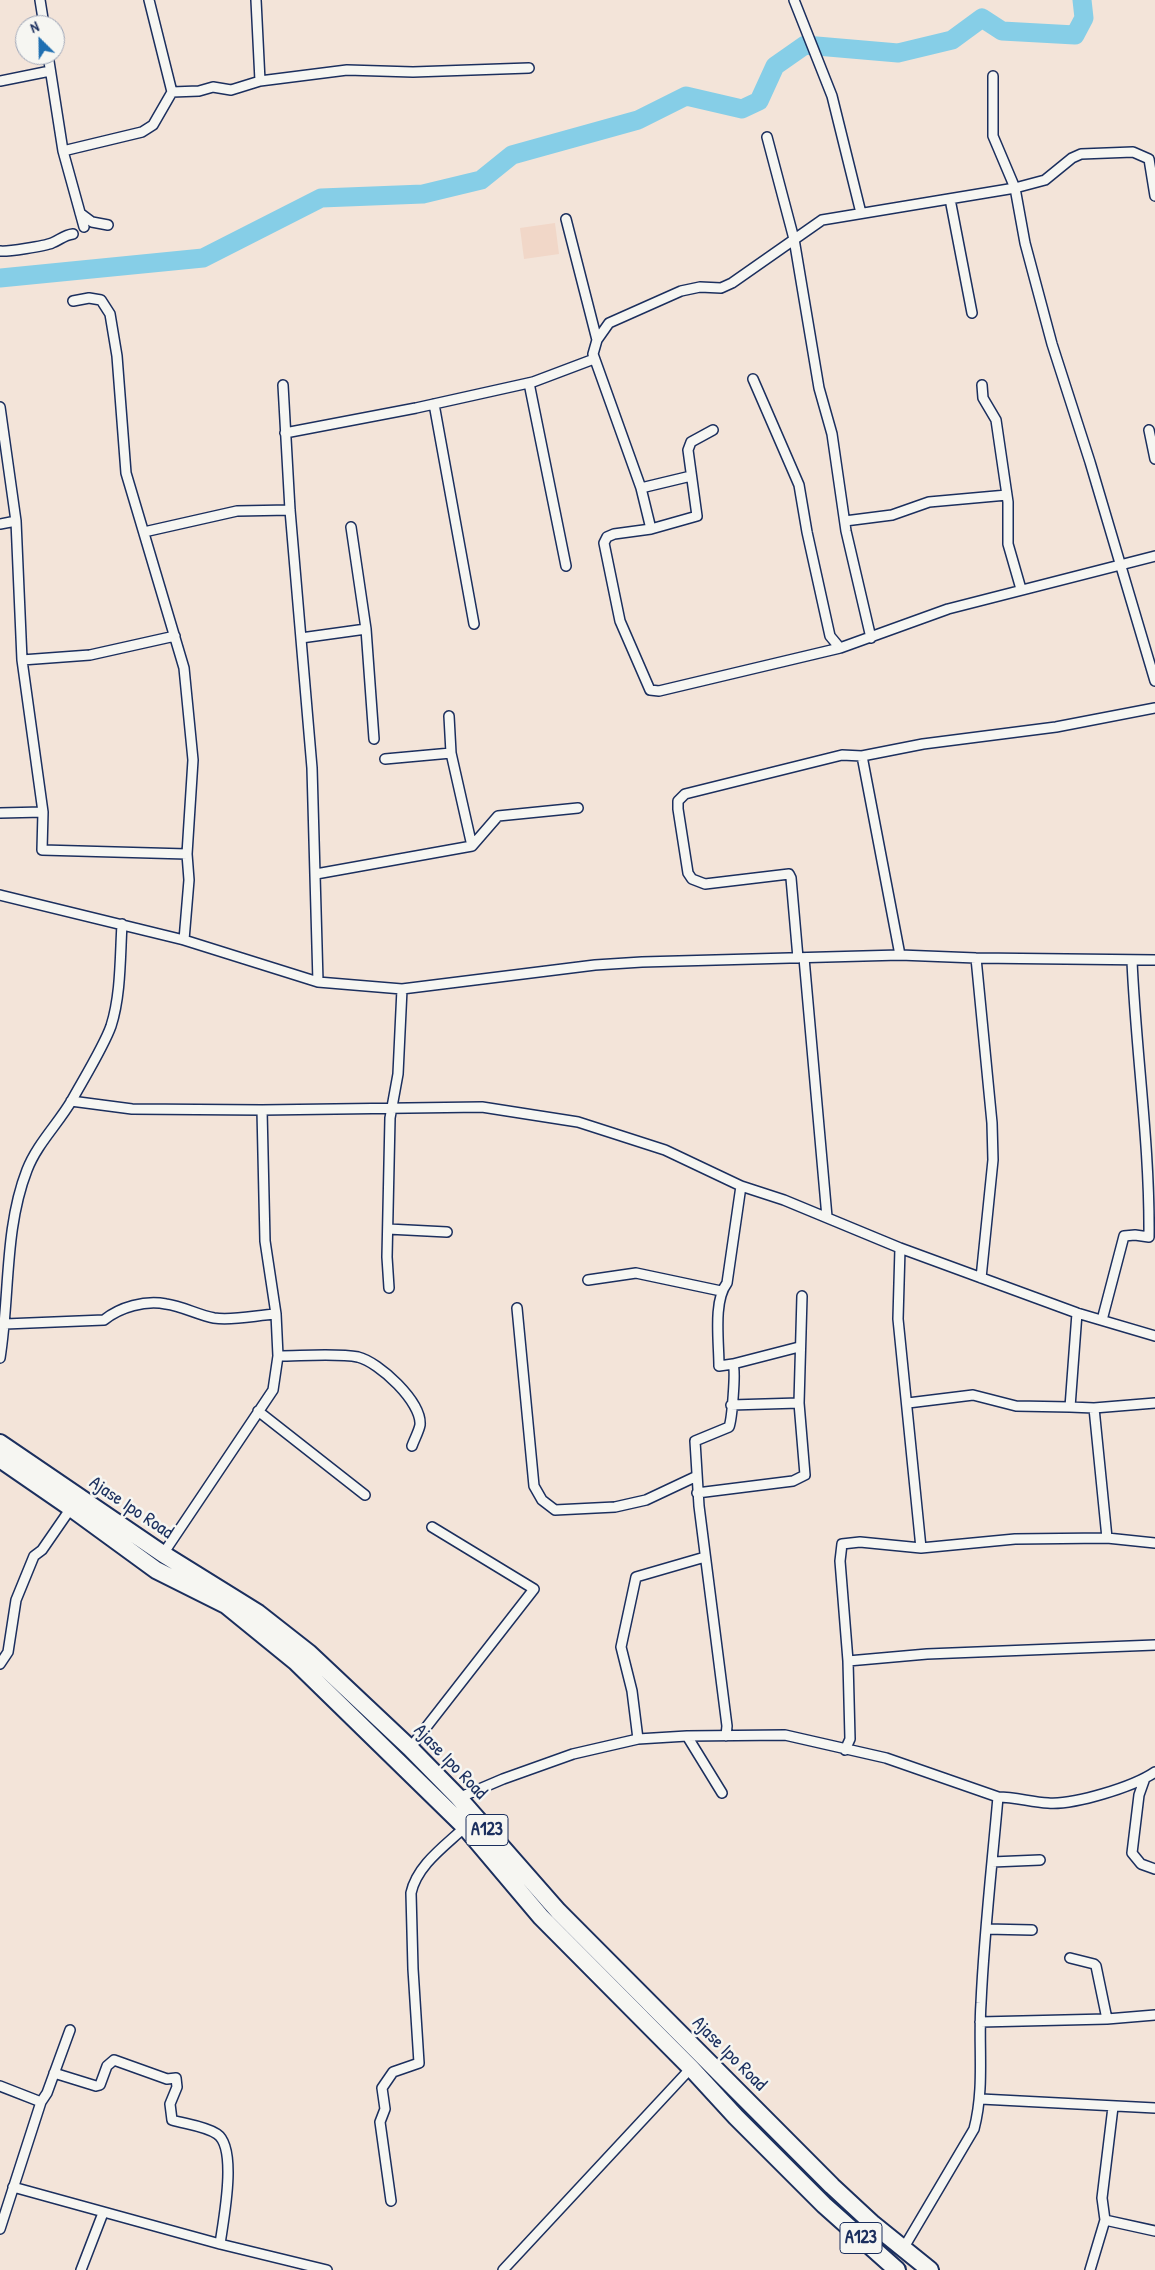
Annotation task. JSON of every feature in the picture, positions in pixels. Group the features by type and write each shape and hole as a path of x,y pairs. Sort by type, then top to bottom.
{"highway":[{"name":"Ajase Ipo Road","path":"0,1443 163,1554 279,1628 341,1681 458,1797 558,1911 832,2186 903,2249 930,2270"},
{"name":"Ajase Ipo Road","path":"0,1460 72,1508 156,1570 226,1606 264,1634 329,1694 446,1808 540,1916 691,2068 736,2117 824,2206 896,2270"}],"street":[{"path":"40,0 42,15"},
{"path":"64,151 142,132 153,125 172,92 149,0"},
{"path":"256,0 260,81"},
{"path":"794,0 832,96 861,213"},
{"path":"49,65 64,151 84,227"},
{"path":"172,92 199,91 213,87 231,90 260,81 347,70 413,72 529,68"},
{"path":"0,81 50,71"},
{"path":"993,76 993,136 1015,188 1025,243 1052,344 1155,681"},
{"path":"767,137 794,239 819,388 832,434 845,521 871,638"},
{"path":"285,432 434,404 529,383 594,359 593,354 597,340 609,323 681,291 700,287 721,288 732,283 822,220 1015,188 1045,180 1072,158 1081,154 1133,152 1149,159 1155,196"},
{"path":"950,199 972,313"},
{"path":"80,213 92,222 108,225"},
{"path":"566,219 597,340"},
{"path":"0,251 10,252 27,247 51,244 66,235 74,234"},
{"path":"73,301 89,298 100,300 110,314 120,375 126,473 184,668 193,760 187,854 190,880 184,940"},
{"path":"593,354 641,488 651,529"},
{"path":"753,379 799,485 807,532 830,636 840,648"},
{"path":"529,383 566,566"},
{"path":"283,384 290,510 312,768 318,982"},
{"path":"982,385 983,398 996,420 1007,495 1010,529 1008,544 1021,590"},
{"path":"434,404 474,624"},
{"path":"0,407 16,521 22,660 43,812 42,850 187,854"},
{"path":"713,430 691,442 688,450 690,476 697,516 651,529 614,534 607,537 604,543 620,621 650,690 659,691 840,648 948,609 1155,556"},
{"path":"1149,430 1155,459"},
{"path":"641,488 690,476"},
{"path":"845,521 892,515 929,502 1007,495"},
{"path":"144,532 237,510 290,510"},
{"path":"0,524 16,521"},
{"path":"351,527 366,629 374,740"},
{"path":"301,638 366,629"},
{"path":"22,660 90,655 175,636"},
{"path":"828,1217 791,878 789,874 705,884 692,879 688,873 678,801 685,794 842,755 862,756 923,744 1056,727 1155,708"},
{"path":"449,716 451,753 472,846"},
{"path":"385,759 451,753"},
{"path":"862,756 900,955"},
{"path":"316,874 472,846 498,816 578,808"},
{"path":"0,813 43,812"},
{"path":"0,895 184,940 318,982 402,989 595,965 900,955 976,958 1155,960"},
{"path":"0,1358 6,1324 8,1257 24,1178 34,1156 71,1101 111,1026 118,978 122,924"},
{"path":"976,958 992,1123 993,1160 981,1278"},
{"path":"1102,1320 1124,1236 1152,1237 1150,1188 1136,1036 1132,961"},
{"path":"389,1288 390,1118 398,1074 402,989"},
{"path":"71,1101 132,1109 262,1110 482,1107 578,1122 665,1150 741,1186 828,1217 900,1248 1077,1313 1155,1336"},
{"path":"163,1554 273,1390 278,1356 276,1314 265,1241 262,1110"},
{"path":"741,1186 727,1283 720,1291 719,1366 799,1347"},
{"path":"388,1229 447,1232"},
{"path":"900,1248 898,1319 908,1403 921,1548"},
{"path":"588,1280 636,1273 720,1291"},
{"path":"697,1492 793,1481 805,1475 799,1403 799,1347 802,1296"},
{"path":"6,1324 104,1320 120,1310 155,1303 166,1304 215,1318 276,1314"},
{"path":"516,1308 534,1486 542,1500 556,1510 615,1508 646,1500 697,1476"},
{"path":"1070,1407 1077,1313"},
{"path":"278,1356 357,1357 370,1361 394,1380 416,1408 420,1424 412,1446"},
{"path":"726,1736 728,1726 697,1492 695,1440 729,1427 733,1415 731,1405 735,1370 733,1364"},
{"path":"908,1403 973,1395 1016,1406 1094,1408 1155,1402"},
{"path":"731,1405 799,1403"},
{"path":"1094,1408 1107,1538"},
{"path":"258,1411 365,1494"},
{"path":"0,1664 8,1652 16,1600 34,1556 42,1550 72,1508"},
{"path":"410,1748 534,1588 432,1527"},
{"path":"845,1750 850,1739 848,1661 840,1560 842,1544 860,1542 921,1548 1015,1539 1107,1538 1155,1543"},
{"path":"638,1739 632,1691 621,1647 636,1577 705,1557"},
{"path":"848,1661 927,1654 1155,1645"},
{"path":"446,1808 458,1797 573,1754 638,1739 687,1736 786,1735 886,1758 998,1797 1050,1804 1102,1794 1145,1778 1155,1772"},
{"path":"687,1736 722,1793"},
{"path":"1145,1778 1139,1794 1132,1853 1141,1864 1155,1868"},
{"path":"903,2249 974,2129 981,2099 980,2022 998,1797"},
{"path":"391,2201 380,2122 385,2109 382,2088 392,2072 419,2063 413,1969 411,1892 413,1884 427,1863 465,1828"},
{"path":"992,1862 1040,1860"},
{"path":"986,1929 1032,1930"},
{"path":"1070,1958 1096,1966 1107,2019"},
{"path":"980,2022 1107,2019 1155,2014"},
{"path":"0,2229 41,2102 70,2030"},
{"path":"54,2073 96,2086 100,2085 107,2066 114,2060 167,2079 176,2078 177,2087 170,2104 172,2120 216,2133 222,2139 225,2146 228,2172 220,2244"},
{"path":"504,2270 691,2068"},
{"path":"0,2086 41,2102"},
{"path":"981,2099 1155,2108"},
{"path":"1090,2270 1105,2220 1102,2198 1113,2107"},
{"path":"13,2187 220,2244 327,2270"},
{"path":"81,2270 103,2213"},
{"path":"1105,2220 1155,2231"}],"shaded area":[{"path":"555,223 559,254 524,259 520,228"}],"waterway":[{"path":"0,278 203,258 321,198 423,194 481,180 512,155 638,120 686,96 742,109 759,101 775,66 805,45 898,53 952,40 982,18 1002,31 1075,35 1084,18 1082,0"}]}
